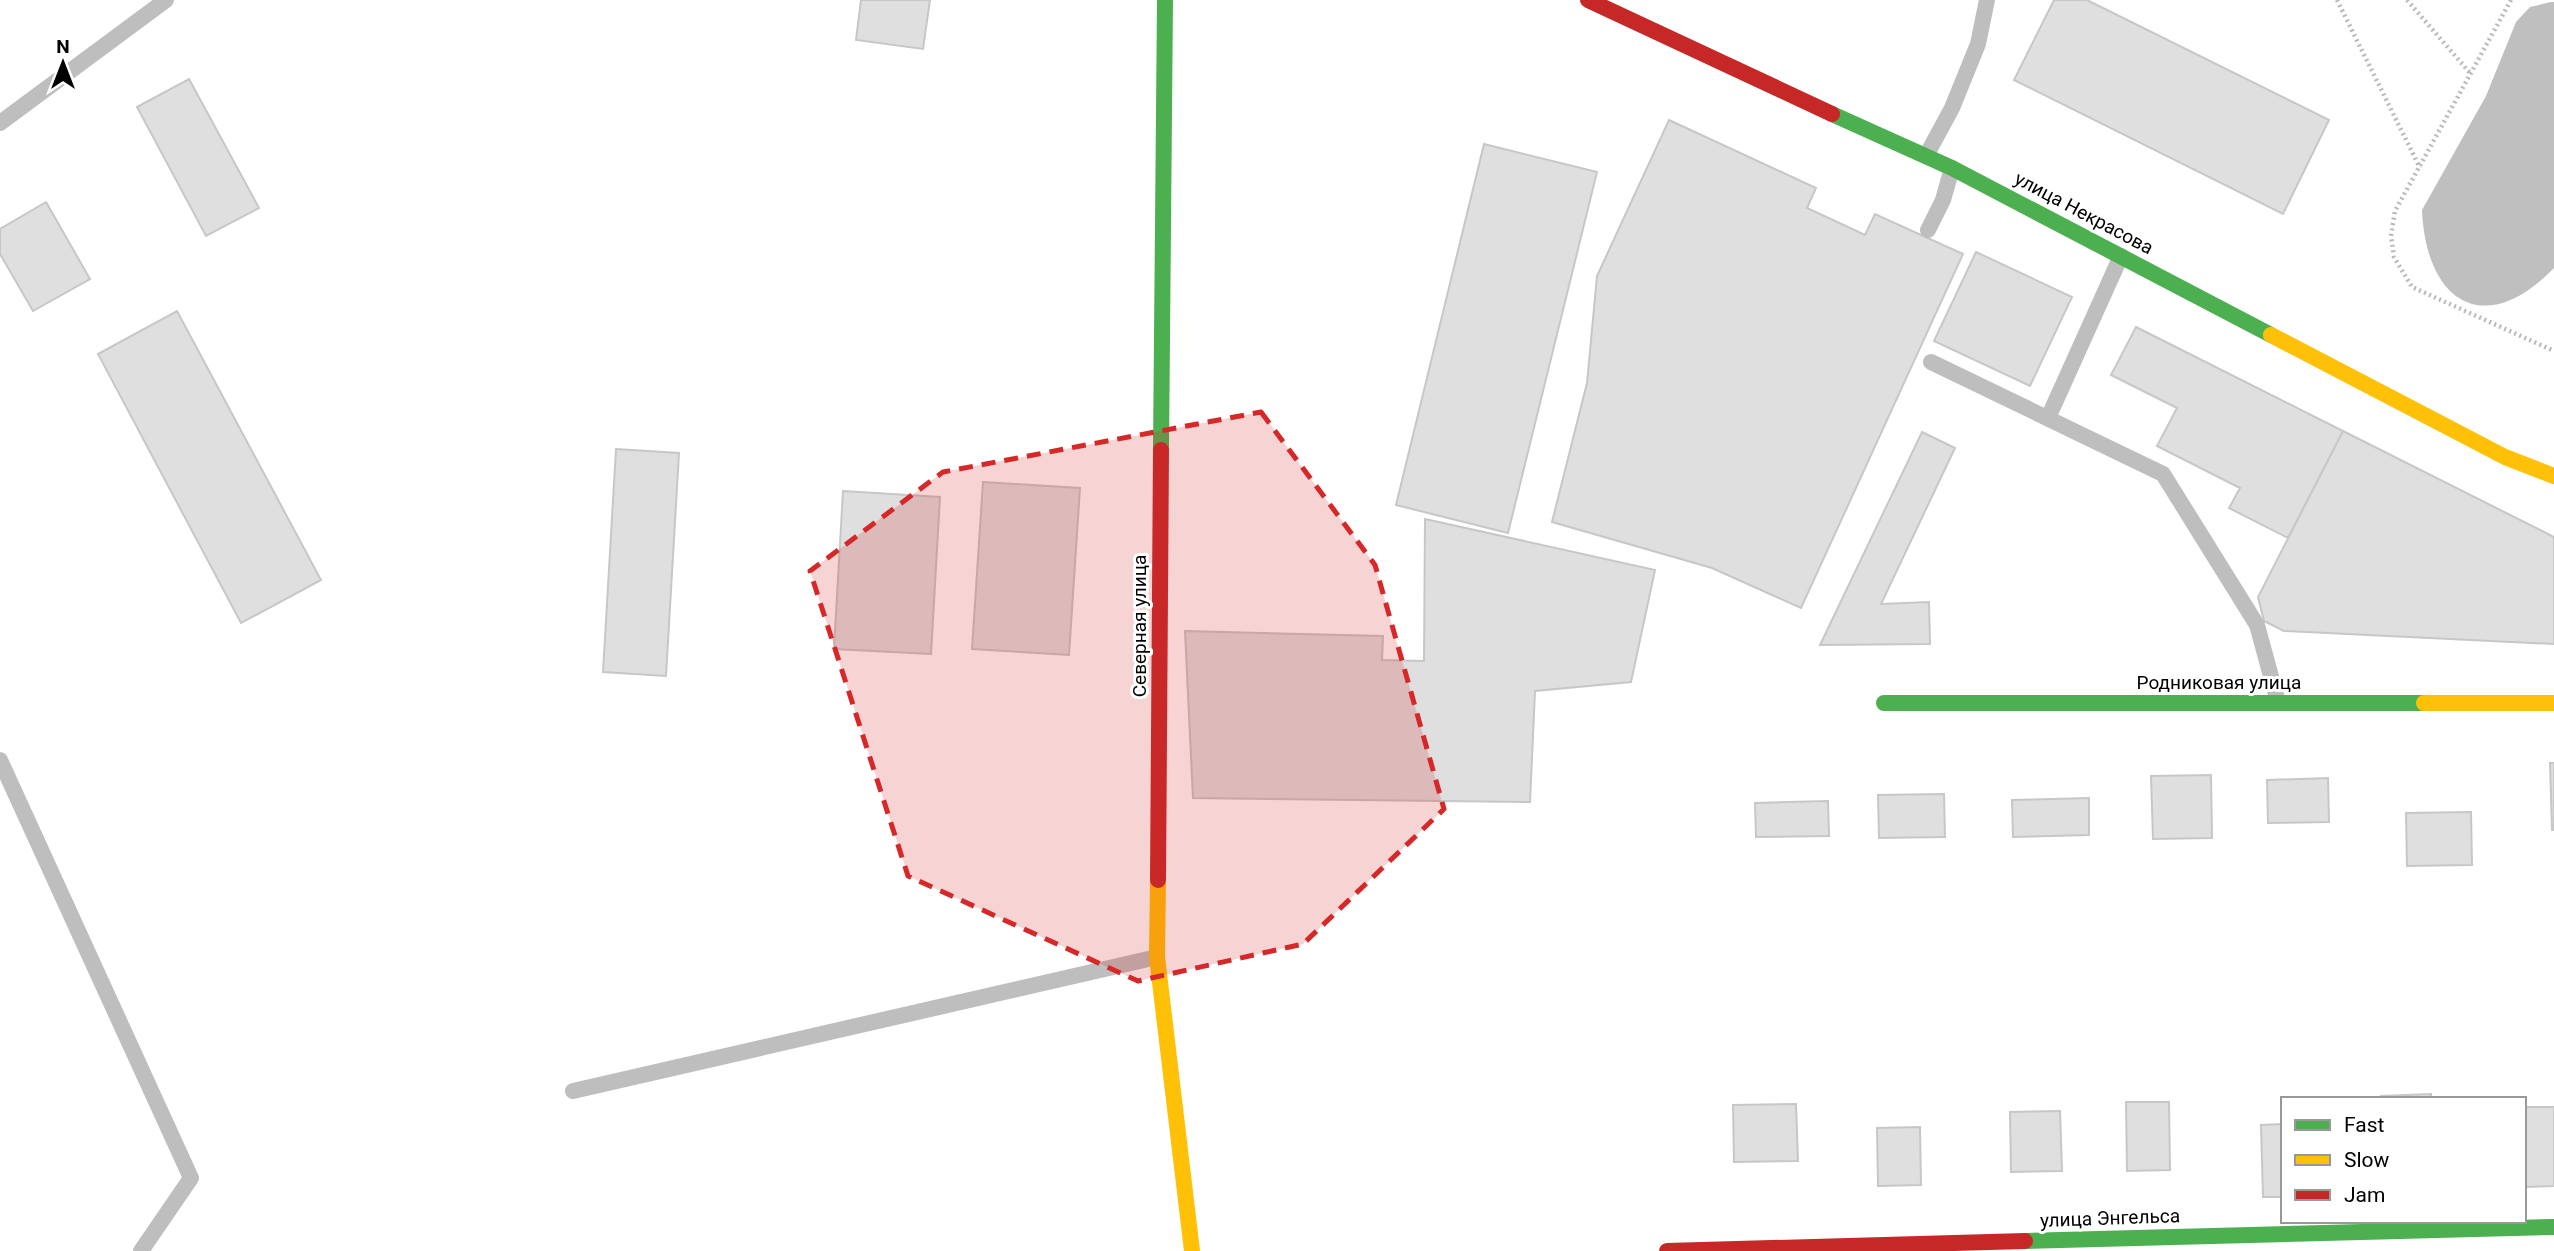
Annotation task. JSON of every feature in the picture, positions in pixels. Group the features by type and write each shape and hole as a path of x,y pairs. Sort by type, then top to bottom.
{"street":[{"name":"Северная улица","path":"1165,0 1157,957 1192,1251"},
{"name":"улица Некрасова","path":"1588,0 1952,168 2505,457 2554,476"},
{"name":"Родниковая улица","path":"1884,704 2554,704"},
{"name":"улица Энгельса","path":"1667,1251 2554,1227"}],"lane":[{"path":"0,123 166,0"},
{"path":"1926,156 1952,108 1978,44 1987,0"},
{"path":"1928,230 1943,200 1952,168"},
{"path":"2048,418 2121,256"},
{"path":"1931,362 2164,474 2257,625 2278,704"},
{"path":"0,760 191,1178 141,1251"},
{"path":"573,1091 1157,957"}],"path":[{"path":"2337,0 2420,168"},
{"path":"2407,0 2471,73"},
{"path":"2511,0 2395,211 2391,236 2395,257 2412,287 2554,351"}],"highlighted area":[{"path":"1261,412 1375,565 1444,809 1303,944 1138,981 908,876 810,571 943,472"}],"shaded area":[{"path":"2554,2 2554,268 2528,290 2504,302 2483,306 2463,300 2447,288 2434,268 2426,242 2422,210 2486,96 2516,22 2530,7"}],"building":[{"path":"861,0 930,0 923,49 856,40"},
{"path":"2054,0 2087,0 2329,120 2283,214 2014,80"},
{"path":"189,79 259,208 206,236 137,107"},
{"path":"1669,120 1816,188 1807,208 1865,235 1875,214 1963,254 1801,608 1712,568 1552,522 1587,383 1597,276"},
{"path":"1484,144 1597,172 1508,533 1396,505"},
{"path":"46,202 90,279 33,311 0,254 0,229"},
{"path":"1976,252 2072,297 2030,386 1934,341"},
{"path":"177,311 321,580 241,623 98,354"},
{"path":"2136,327 2343,431 2288,538 2229,508 2240,488 2157,446 2177,408 2111,375"},
{"path":"2343,431 2554,537 2554,644 2284,631 2264,621 2258,597"},
{"path":"1922,432 1955,448 1881,604 1929,602 1930,644 1820,645"},
{"path":"616,449 679,453 666,676 603,672"},
{"path":"983,482 1080,488 1069,655 972,649"},
{"path":"843,491 940,497 931,654 834,649"},
{"path":"1425,519 1655,570 1631,682 1535,691 1530,802 1193,798 1185,631 1383,636 1382,660 1424,661"},
{"path":"2550,763 2554,763 2554,830 2552,830"},
{"path":"2211,775 2212,838 2153,839 2151,776"},
{"path":"2328,778 2329,822 2268,823 2267,780"},
{"path":"1944,794 1945,837 1879,838 1878,795"},
{"path":"2089,798 2089,835 2013,837 2012,800"},
{"path":"1828,801 1829,836 1756,837 1755,803"},
{"path":"2471,812 2472,865 2407,866 2406,813"},
{"path":"2431,1094 2431,1097 2381,1096"},
{"path":"2126,1102 2169,1102 2170,1170 2127,1171"},
{"path":"1796,1104 1798,1161 1734,1162 1733,1105"},
{"path":"2526,1107 2554,1107 2554,1186 2526,1187"},
{"path":"2060,1111 2062,1171 2011,1172 2010,1112"},
{"path":"2281,1124 2281,1197 2263,1197 2261,1125"},
{"path":"1920,1127 1921,1185 1878,1186 1877,1128"}],"traffic: fast":[{"path":"1161,450 1165,0"},
{"path":"1832,114 1952,168 2271,335"},
{"path":"1884,703 2424,703"},
{"path":"2025,1241 2554,1227"}],"traffic: slow":[{"path":"2271,335 2505,457 2554,476"},
{"path":"2424,703 2554,703"},
{"path":"1158,880 1157,957 1192,1251"}],"traffic: jam":[{"path":"1588,0 1832,114"},
{"path":"1158,880 1161,450"},
{"path":"1667,1251 2025,1241"}]}
